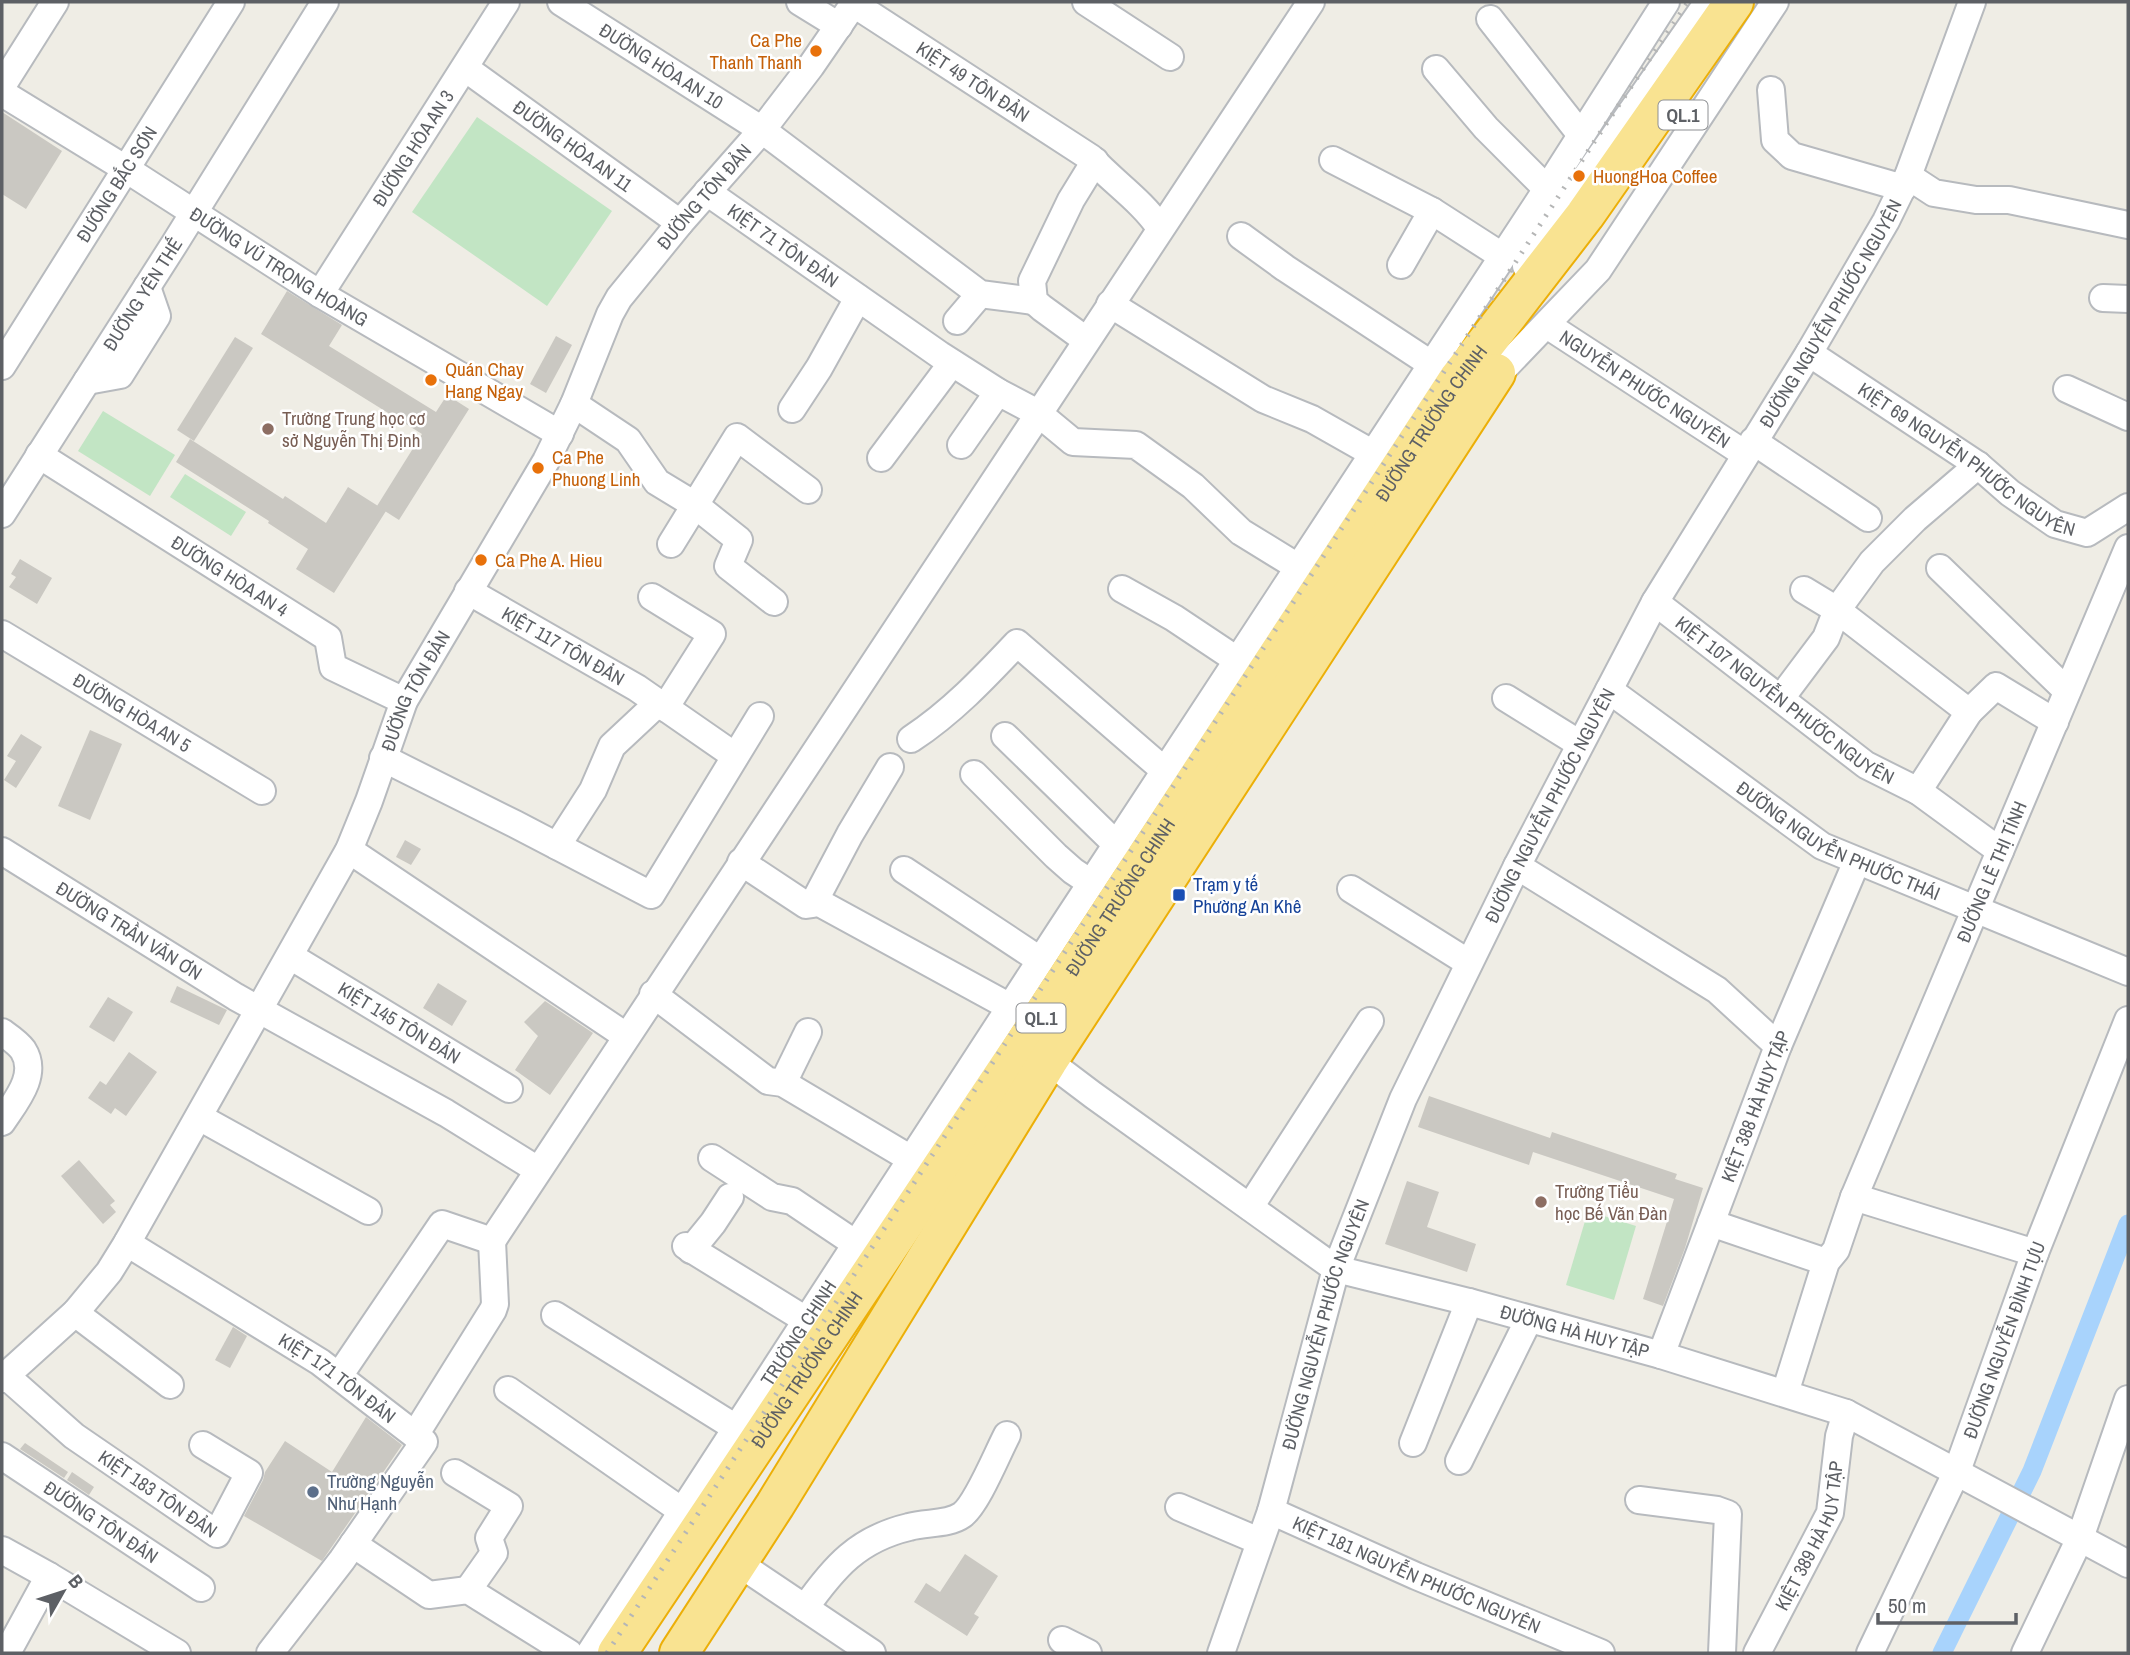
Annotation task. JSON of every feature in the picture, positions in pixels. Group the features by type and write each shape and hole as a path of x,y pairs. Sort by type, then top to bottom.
{"highway":[{"name":"QL.1","path":"1594,221 1734,2"},
{"name":"QL.1","path":"1594,221 1762,2"},
{"name":"ĐƯỜNG TRƯỜNG CHINH","path":"617,1653 688,1524 1029,1035 1458,377 1594,221"},
{"name":"ĐƯỜNG TRƯỜNG CHINH","path":"680,1653 1048,1061 1458,377"},
{"path":"688,1524 738,1563"}],"street":[{"path":"2,86 55,2"},
{"name":"ĐƯỜNG BẮC SƠN","path":"2,366 135,175 232,2"},
{"name":"ĐƯỜNG YÊN THẾ","path":"2,514 325,2"},
{"name":"ĐƯỜNG HÒA AN 3","path":"320,294 506,2"},
{"name":"ĐƯỜNG HÒA AN 10","path":"561,2 762,130 980,294"},
{"path":"800,2 839,26"},
{"path":"1086,2 1170,57"},
{"path":"415,1435 494,1310 492,1241 1311,2"},
{"name":"ĐƯỜNG TRƯỜNG CHINH","path":"1009,1010 1372,453 1458,377 1502,256 1666,2"},
{"path":"1458,377 1542,240 1707,2"},
{"path":"1458,377 1547,325 1598,270 1775,2"},
{"name":"ĐƯỜNG NGUYỄN PHƯỚC NGUYÊN","path":"1221,1653 1271,1511 1336,1269 1403,1099 1517,866 1655,602 1809,353 1886,221 1905,182 1972,2"},
{"name":"ĐƯỜNG TÔN ĐẢN","path":"4,1377 75,1313 109,1272 199,1117 349,850 404,701 546,461 574,404 619,298 680,223 762,130 855,3"},
{"name":"KIỆT 49 TÔN ĐẢN","path":"855,3 1093,160 1111,180 1152,216 1160,228"},
{"path":"1490,19 1581,135"},
{"name":"ĐƯỜNG HÒA AN 11","path":"465,68 680,223"},
{"path":"1436,69 1486,128 1547,188"},
{"path":"1771,90 1775,140 1792,156 1905,182 1934,193 1976,200 2008,200 2128,225"},
{"name":"ĐƯỜNG VŨ TRỌNG HOÀNG","path":"2,93 320,294 560,434"},
{"path":"1034,300 1032,281 1093,160"},
{"path":"1333,160 1432,211 1502,256"},
{"name":"KIỆT 71 TÔN ĐẢN","path":"707,192 952,363 1038,413 1073,442 1136,445 1193,486 1241,532 1298,567"},
{"path":"1401,265 1432,211"},
{"path":"1241,236 1285,268 1458,377"},
{"path":"957,321 980,294 1034,300 1086,340"},
{"name":"KIỆT 71 TÔN ĐẢN","path":"792,409 819,368 858,298"},
{"path":"1110,304 1263,399 1312,419 1372,453"},
{"name":"NGUYỄN PHƯỚC NGUYÊN","path":"1547,325 1868,518"},
{"name":"KIỆT 69 NGUYỄN PHƯỚC NGUYÊN","path":"1809,353 1978,464 2010,493 2055,524 2087,533 2128,507"},
{"path":"881,458 952,363"},
{"path":"2067,389 2128,417"},
{"path":"961,445 998,392"},
{"path":"574,404 628,440 657,482 695,505 739,540 728,566 774,601"},
{"path":"671,544 737,437 808,490"},
{"name":"ĐƯỜNG HÒA AN 4","path":"39,456 328,638 333,667 404,701"},
{"path":"1781,698 1825,638 1837,610 1872,562 1915,519 1978,464"},
{"name":"ĐƯỜNG LÊ THỊ TÍNH","path":"1784,1393 1826,1262 1836,1250 1854,1197 2128,548"},
{"path":"1940,568 2067,691"},
{"path":"1122,589 1174,618 1237,660"},
{"path":"1804,590 1837,610 1969,712 1996,687 2054,722"},
{"name":"KIỆT 117 TÔN ĐẢN","path":"468,591 637,688 734,756"},
{"path":"557,846 593,790 612,746 661,705 712,634 652,597"},
{"name":"KIỆT 107 NGUYỄN PHƯỚC NGUYÊN","path":"1655,602 1866,765 1918,791 2000,851"},
{"name":"ĐƯỜNG HÒA AN 5","path":"2,634 262,791"},
{"path":"911,739 970,693 1017,643 1165,771"},
{"name":"ĐƯỜNG NGUYỄN PHƯỚC THÁI","path":"1609,690 1822,846 2128,972"},
{"path":"1506,698 1580,744"},
{"name":"KIỆT 107 NGUYỄN PHƯỚC NGUYÊN","path":"1918,791 1969,712"},
{"path":"734,756 760,716"},
{"path":"1005,736 1117,845"},
{"name":"ĐƯỜNG TÔN ĐẢN","path":"383,758 651,895 734,756"},
{"path":"741,863 810,905 816,901 850,834 890,767"},
{"path":"974,774 1056,856 1091,883"},
{"path":"349,850 626,1036"},
{"name":"ĐƯỜNG TRẦN VĂN ƠN","path":"2,851 259,1010 446,1113 538,1170"},
{"name":"KIỆT 388 HÀ HUY TẬP","path":"1661,1355 1778,1046 1857,861"},
{"path":"1517,866 1717,990 1778,1046"},
{"path":"904,870 1041,960"},
{"path":"1351,889 1469,963"},
{"path":"816,901 1009,1010"},
{"name":"KIỆT 145 TÔN ĐẢN","path":"290,956 509,1089"},
{"path":"653,994 768,1081 783,1083 911,1159"},
{"name":"TRƯỜNG CHINH","path":"590,1653 688,1524 736,1428 1009,1010"},
{"name":"ĐƯỜNG NGUYỄN ĐÌNH TỰU","path":"1870,1653 1957,1471 2035,1253 2128,1020"},
{"path":"1250,1207 1370,1021"},
{"path":"2,1032 24,1051 28,1065 25,1087 2,1122"},
{"path":"783,1083 808,1032"},
{"name":"ĐƯỜNG HÀ HUY TẬP","path":"1048,1061 1336,1269 1469,1302 1661,1355 1846,1413 2128,1564"},
{"path":"199,1117 368,1211"},
{"path":"712,1158 772,1197 792,1201 856,1244"},
{"path":"730,1196 713,1223 689,1248 806,1320"},
{"path":"1854,1197 2035,1253"},
{"path":"1711,1223 1826,1262"},
{"path":"339,1376 443,1224 492,1241"},
{"name":"KIỆT 171 TÔN ĐẢN","path":"127,1243 320,1362 424,1442 348,1552"},
{"path":"1413,1443 1469,1302"},
{"path":"75,1313 170,1385"},
{"path":"555,1315 736,1428"},
{"path":"1459,1461 1529,1319"},
{"name":"KIỆT 183 TÔN ĐẢN","path":"4,1377 75,1436 216,1534 249,1473 203,1445"},
{"path":"508,1390 688,1524"},
{"path":"2025,1653 2080,1538 2128,1399"},
{"name":"KIỆT 389 HÀ HUY TẬP","path":"1758,1653 1830,1513 1839,1436 1846,1413"},
{"path":"805,1608 842,1560 860,1546 879,1536 961,1515 972,1504 1007,1435"},
{"name":"ĐƯỜNG TÔN ĐẢN","path":"2,1456 201,1588"},
{"path":"455,1473 509,1506 489,1538 494,1553 468,1590"},
{"path":"1639,1500 1717,1510 1728,1514 1722,1653"},
{"path":"1178,1507 1259,1541"},
{"name":"KIỆT 181 NGUYỄN PHƯỚC NGUYÊN","path":"1271,1511 1416,1576 1601,1653"},
{"path":"2,1550 177,1653"},
{"path":"270,1653 348,1552 429,1595 468,1590 569,1653"},
{"path":"738,1563 805,1608 852,1645 873,1653"},
{"path":"7,1653 49,1576"},
{"path":"1062,1640 1088,1653"}],"green space":[{"path":"477,117 612,211 547,306 412,212"},
{"path":"103,411 175,455 150,496 78,451"},
{"path":"185,474 246,512 231,536 170,497"},
{"path":"1588,1211 1636,1226 1614,1300 1566,1285"}],"building":[{"path":"2,112 62,151 26,209 2,194"},
{"path":"287,291 342,325 329,346 436,412 447,395 469,409 399,520 377,506 422,434 261,334"},
{"path":"556,336 572,345 546,393 530,384"},
{"path":"235,337 253,348 194,441 177,430"},
{"path":"190,439 283,499 285,496 326,523 348,487 386,511 334,593 296,569 308,549 176,462"},
{"path":"20,559 52,578 37,604 9,587 16,577 11,574"},
{"path":"90,730 122,744 90,820 58,806"},
{"path":"21,734 42,747 16,788 4,780 16,761 7,756"},
{"path":"405,840 421,849 411,865 396,857"},
{"path":"438,983 467,1001 452,1026 423,1008"},
{"path":"177,986 227,1010 219,1025 170,1002"},
{"path":"108,997 133,1012 114,1042 89,1027"},
{"path":"545,1001 593,1033 550,1095 515,1070 538,1036 524,1022"},
{"path":"129,1052 157,1072 126,1116 115,1108 111,1114 88,1098 100,1081 106,1085"},
{"path":"1429,1096 1550,1138 1552,1132 1677,1174 1675,1179 1703,1188 1685,1248 1663,1306 1643,1299 1674,1199 1533,1152 1529,1165 1418,1127"},
{"path":"79,1160 115,1201 110,1205 116,1212 103,1224 61,1176"},
{"path":"1407,1181 1439,1192 1427,1227 1476,1244 1467,1272 1385,1244"},
{"path":"233,1327 247,1336 230,1368 215,1360"},
{"name":"Trường Nguyễn Như Hạnh","path":"366,1417 402,1445 322,1561 244,1516 265,1472 285,1441 332,1472"},
{"path":"25,1443 68,1472 64,1478 20,1449"},
{"path":"72,1472 94,1487 89,1495 67,1480"},
{"path":"965,1554 998,1576 974,1614 979,1617 967,1636 914,1602 926,1583 940,1592"}],"waterway":[{"path":"1942,1653 2032,1471 2128,1224"}],"railway":[{"path":"607,1653 1688,2"}],"place":[{"name":"Ca Phe Thanh Thanh","path":"816,51"},
{"name":"HuongHoa Coffee","path":"1579,176"},
{"name":"Quán Chay Hang Ngay","path":"431,380"},
{"name":"Trường Trung học cơ sở Nguyễn Thị Định","path":"268,429"},
{"name":"Ca Phe Phuong Linh","path":"538,468"},
{"name":"Ca Phe A. Hieu","path":"481,560"},
{"name":"Trạm y tế Phường An Khê","path":"1179,895"},
{"name":"Trường Tiểu học Bế Văn Đàn","path":"1541,1202"},
{"name":"Trường Nguyễn Như Hạnh","path":"313,1492"}]}
